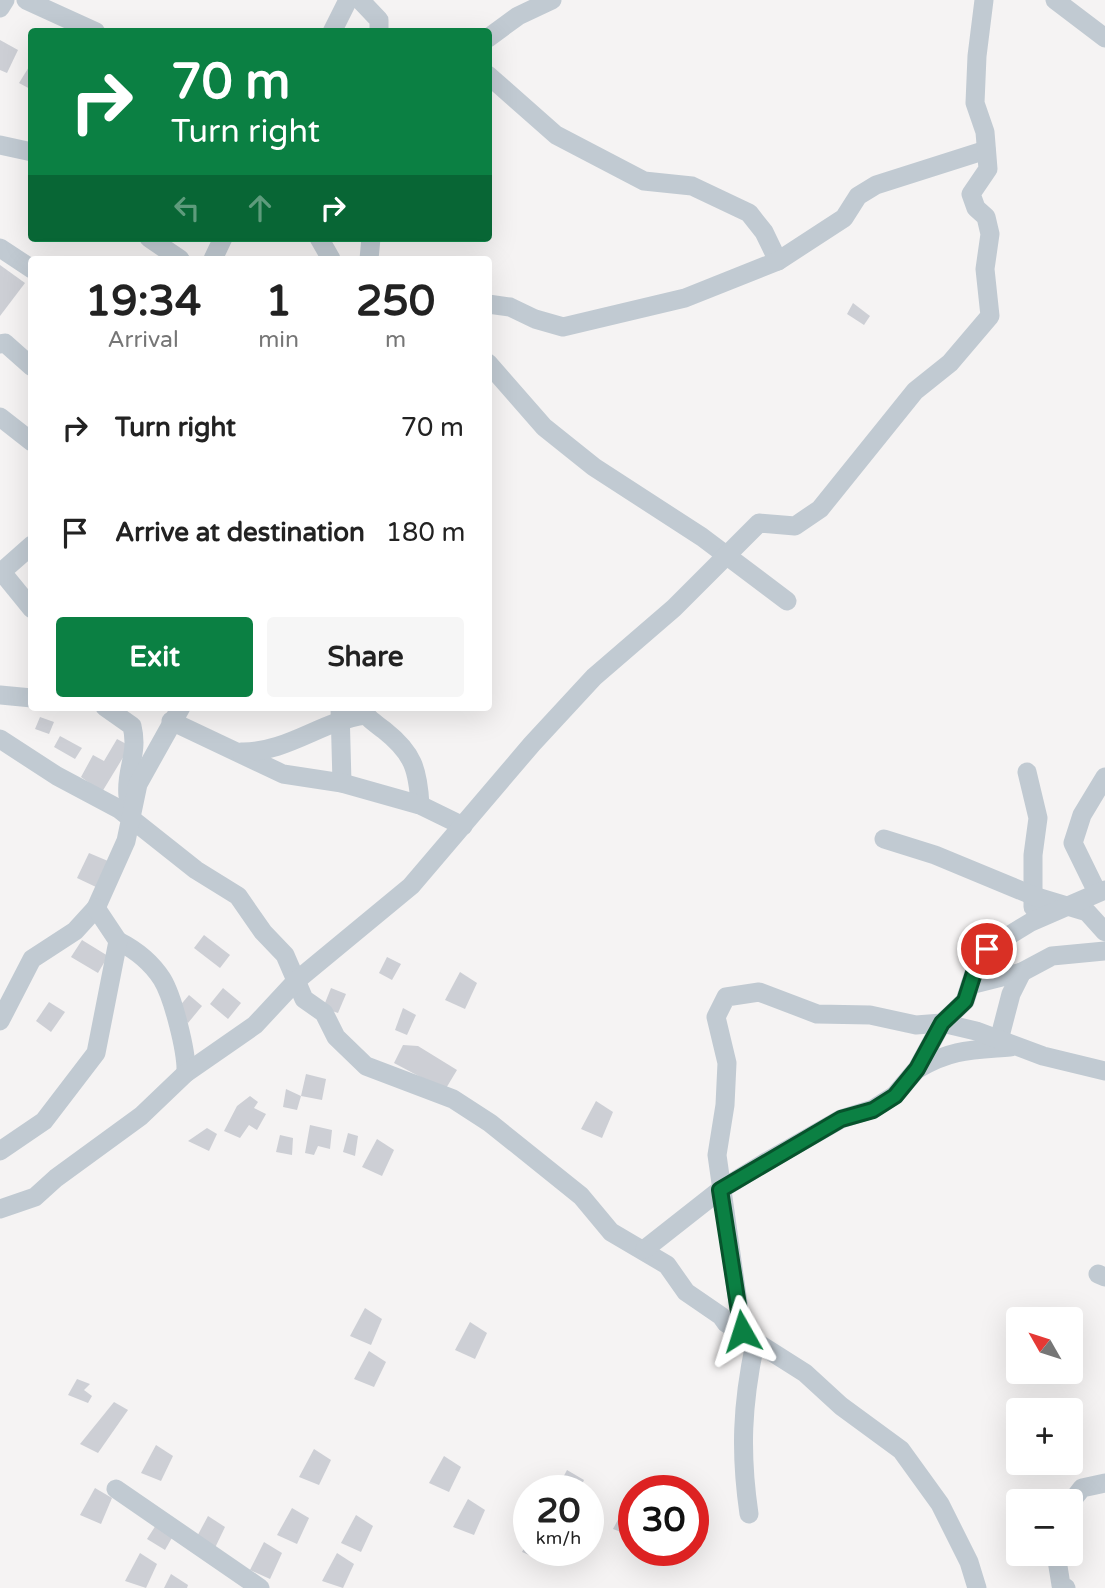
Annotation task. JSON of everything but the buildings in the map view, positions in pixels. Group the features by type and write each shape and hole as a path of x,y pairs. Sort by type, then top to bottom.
{"street":[{"path":"0,8 5,0"},
{"path":"26,0 87,28"},
{"path":"334,28 348,0"},
{"path":"360,0 385,28"},
{"path":"492,35 518,16 552,0"},
{"path":"0,1209 35,1197 56,1178 141,1116 186,1073 255,1025 296,981 411,886 532,744 594,677 674,608 759,523 795,526 820,509 915,391 950,363 990,316 985,269 990,234 986,217 976,208 971,194 988,169 985,132 975,103 976,56 985,0"},
{"path":"1055,0 1105,38"},
{"path":"492,79 556,135 644,181 692,186 749,213 764,233 778,261"},
{"path":"0,145 28,151"},
{"path":"492,305 510,307 564,327 685,298 778,261 844,218 858,196 876,185 911,171 986,150"},
{"path":"155,242 176,256"},
{"path":"0,248 28,266"},
{"path":"0,344 5,343 28,363"},
{"path":"492,368 544,427 594,467 702,537 787,601"},
{"path":"0,417 28,439"},
{"path":"28,548 1,572 28,604"},
{"path":"0,695 28,698"},
{"path":"111,711 132,726 136,744 127,782 131,818"},
{"path":"235,752 278,749 340,713 363,711 402,745 419,774 420,805"},
{"path":"340,713 342,783"},
{"path":"0,1021 32,960 75,931 96,908 118,863 138,784 176,714 235,752 283,774 342,783 420,805 463,827"},
{"path":"0,739 131,818 196,870 238,896 263,932 285,955 304,999 324,1013 336,1037 366,1066 453,1099 490,1123 581,1195 611,1232 645,1249 675,1272 686,1292 721,1316 726,1324 805,1373 841,1406 901,1450 940,1504 969,1562 977,1588"},
{"path":"1027,772 1038,818 1032,855 1034,896 1031,922"},
{"path":"1105,777 1073,834 1088,899 1105,932"},
{"path":"884,839 935,855 1034,896 1088,899"},
{"path":"645,1249 720,1190 841,1119 884,1104 917,1069 942,1023 968,993 987,949 1031,922 1088,899"},
{"path":"96,908 118,941 139,952 163,981 187,1055 186,1073"},
{"path":"0,1151 44,1121 96,1054 118,941"},
{"path":"968,993 1022,972 1052,956 1105,951"},
{"path":"1008,1043 1011,994 1022,972"},
{"path":"749,1514 741,1464 748,1337 720,1190 716,1154 725,1105 727,1063 716,1017 726,997 759,992 817,1014 878,1016 916,1025 942,1023 976,1031 1043,1056 1105,1071"},
{"path":"968,993 976,1031"},
{"path":"917,1069 941,1055 958,1050 1008,1043"},
{"path":"1081,1489 1105,1483"},
{"path":"116,1489 181,1536 261,1588"},
{"path":"1058,1566 1062,1587"}],"route":[{"path":"742,1331 720,1190 841,1119 857,1112 873,1110 895,1096 917,1069 942,1023 965,1001 981,956 987,949"}]}
